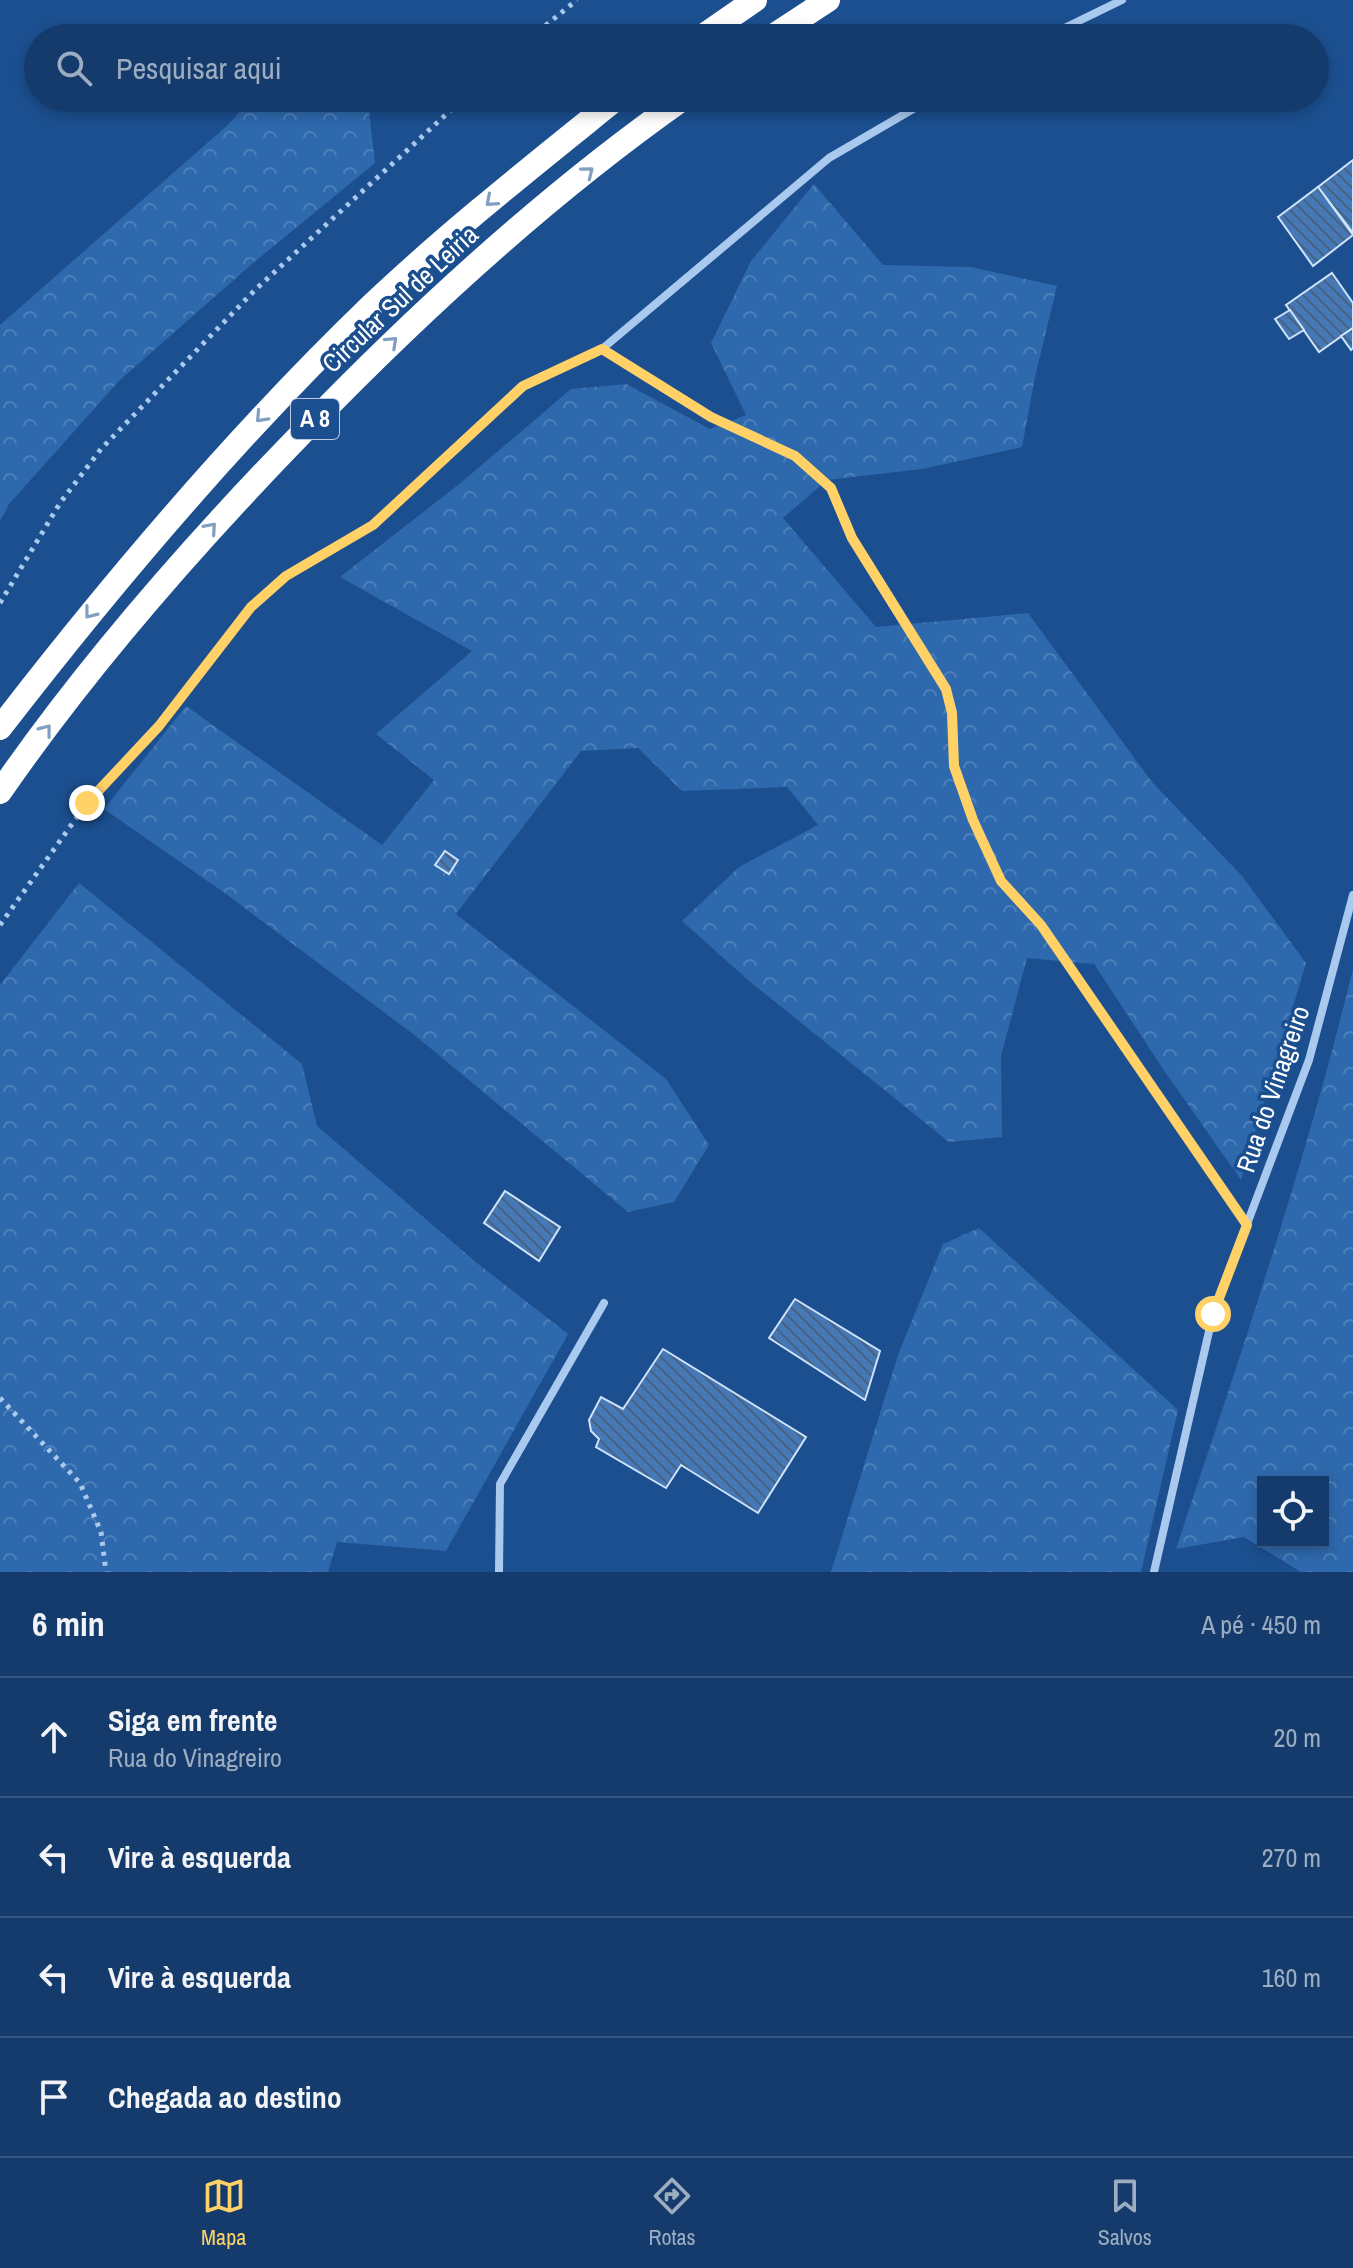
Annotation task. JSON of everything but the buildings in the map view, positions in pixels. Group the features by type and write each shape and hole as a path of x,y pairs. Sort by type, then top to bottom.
{"highway":[{"path":"720,24 755,0"},
{"path":"791,24 828,0"},
{"name":"Circular Sul de Leiria","path":"0,728 106,592 292,384 374,303 498,194 600,112"},
{"name":"Circular Sul de Leiria","path":"0,792 127,626 230,506 373,360 493,249 665,112"}],"street":[{"path":"1073,24 1122,0"},
{"path":"908,112 829,158 602,349 711,417 795,456 831,488 852,538 946,689 952,713 954,766 973,820 1001,881 1041,925 1247,1225"},
{"name":"Rua do Vinagreiro","path":"1154,1572 1213,1314 1309,1060 1353,895"},
{"path":"499,1572 500,1484 604,1303"}],"path":[{"path":"547,24 577,0"},
{"path":"0,603 60,503 101,449 256,289 449,112"},
{"path":"0,925 87,803 159,726 251,607 286,576 373,525 523,386 602,349"},
{"path":"0,1398 80,1483 101,1532 106,1572"}],"green space":[{"path":"240,112 369,112 375,163 252,264 120,380 9,504 0,521 0,325"},
{"path":"814,184 883,265 971,267 1057,286 1022,447 922,469 827,480 783,518 876,627 1028,613 1152,782 1242,876 1306,963 1241,1180 1094,964 1027,958 1001,1056 1002,1137 949,1142 748,980 682,921 739,867 818,825 787,787 682,791 638,748 581,751 456,914 666,1079 709,1145 674,1202 628,1212 417,1037 226,894 104,809 186,706 382,845 434,780 376,734 472,651 340,577 463,481 571,389 626,384 710,429 746,415 711,343 751,261"},
{"path":"79,883 302,1064 317,1126 477,1263 568,1334 446,1551 337,1542 328,1572 0,1572 0,985"},
{"path":"1353,969 1353,1572 1301,1572 1262,1548 1329,1548 1329,1476 1257,1476 1257,1545 1244,1537 1176,1549 1314,1115"},
{"path":"979,1228 1178,1410 1141,1572 831,1572 898,1355 943,1244"}],"route":[{"path":"87,803 159,726 251,607 286,576 373,525 523,386 602,349 711,417 795,456 831,488 852,538 946,689 952,713 954,766 973,820 1001,881 1041,925 1247,1225 1213,1314"}]}
